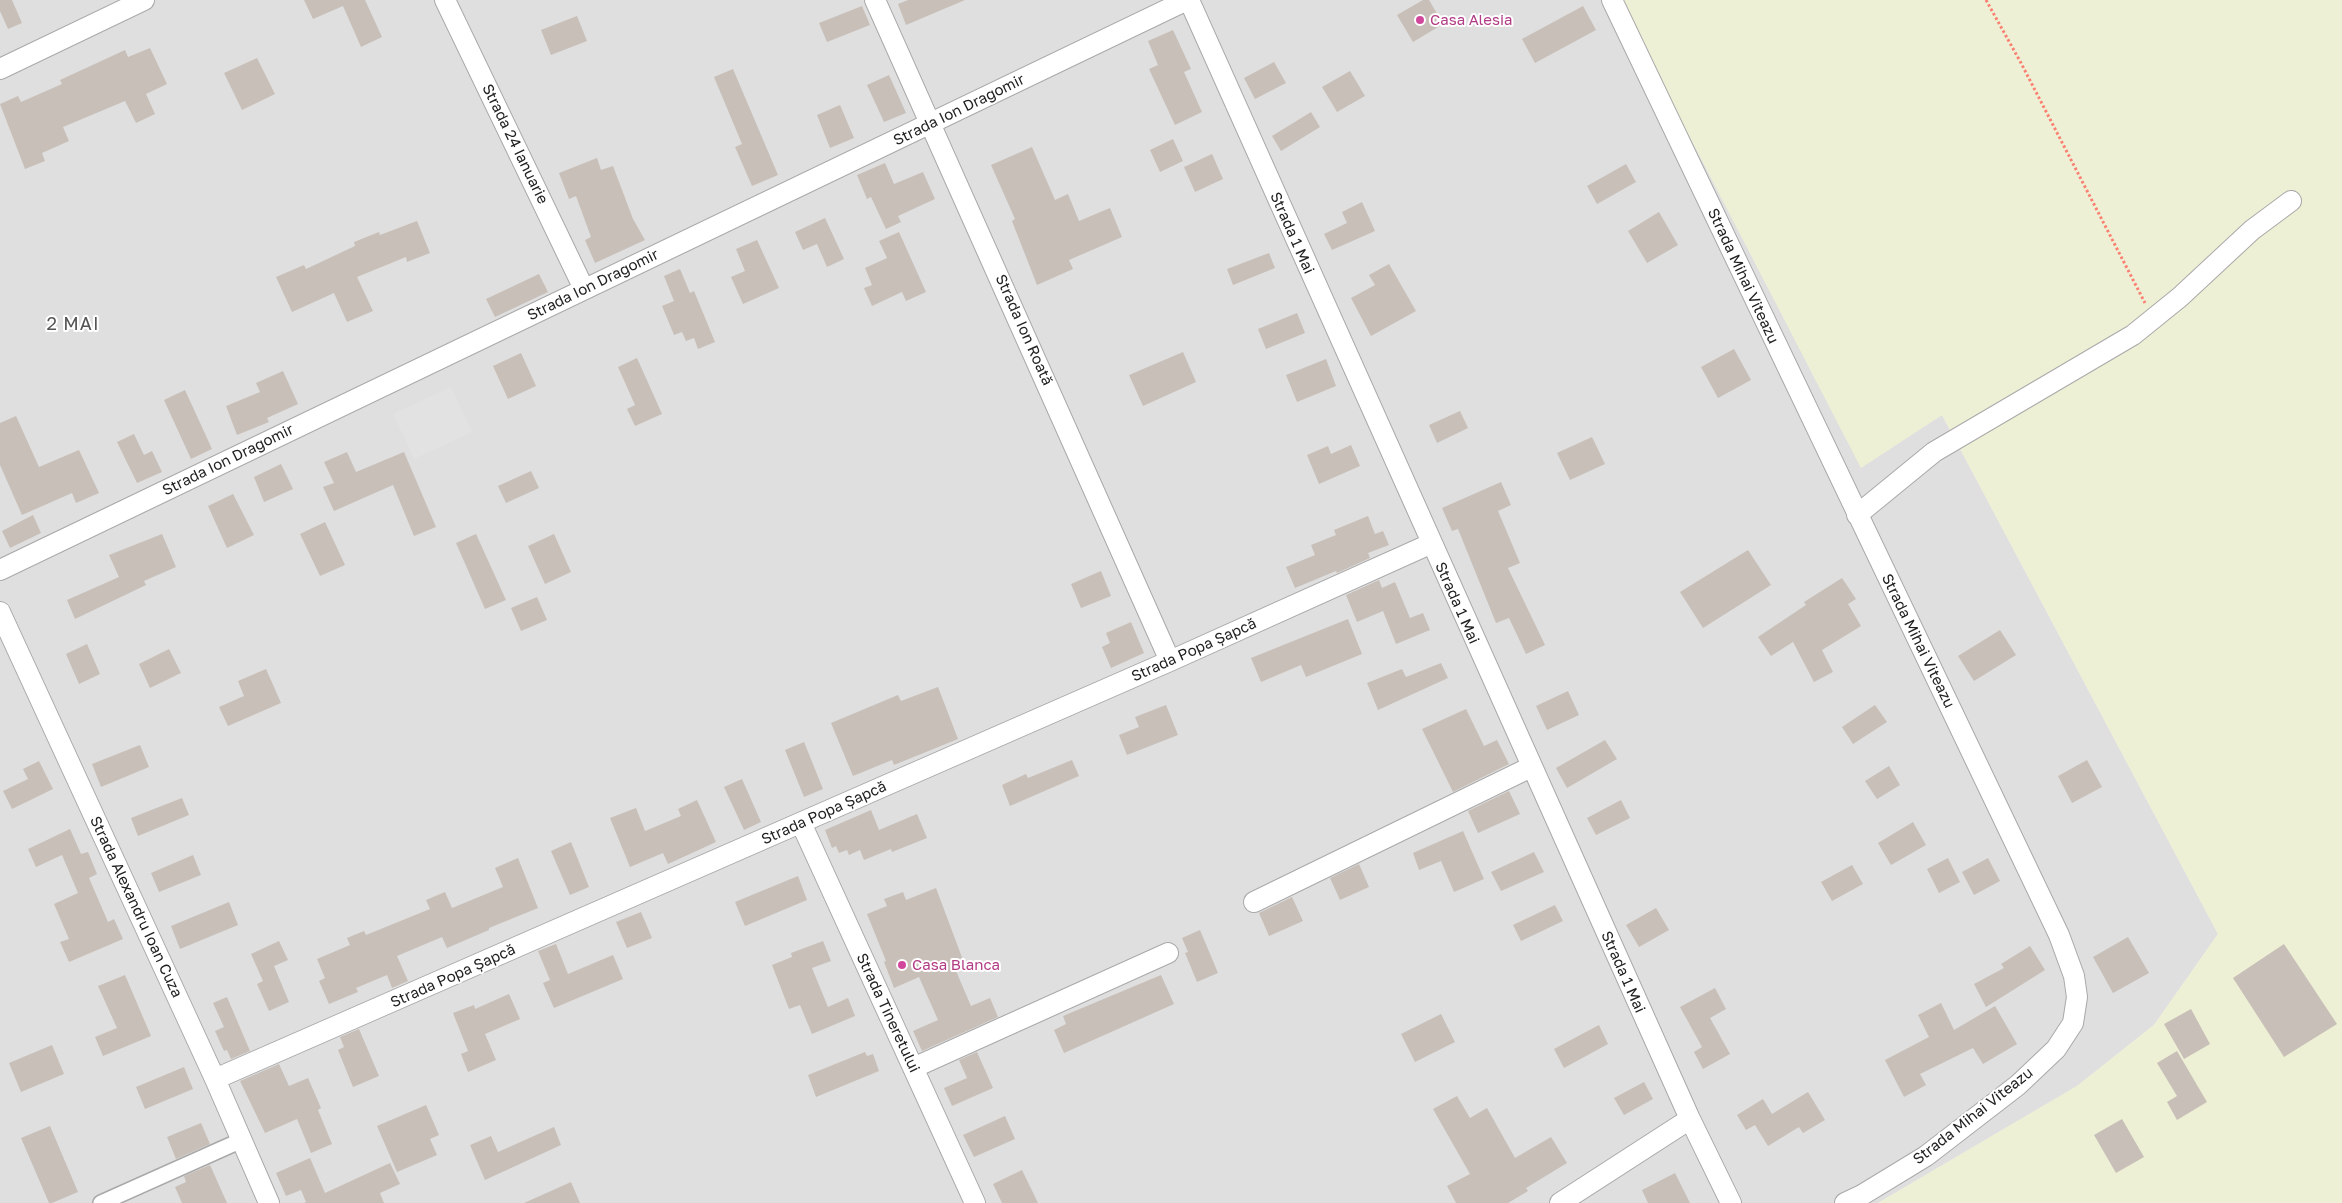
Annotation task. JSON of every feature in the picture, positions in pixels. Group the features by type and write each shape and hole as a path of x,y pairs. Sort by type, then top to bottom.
{"street":[{"path":"0,69 144,0"},
{"name":"Strada 24 Ianuarie","path":"445,0 584,289"},
{"name":"Strada Ion Roată","path":"875,0 932,123 1170,661"},
{"name":"Strada Ion Dragomir","path":"0,570 1188,0"},
{"name":"Strada 1 Mai","path":"1188,0 1430,544 1690,1119 1731,1203"},
{"name":"Strada Mihai Viteazu","path":"1612,0 2059,935 2074,976 2077,997 2073,1023 2056,1050 2018,1085 1926,1156 1862,1195 1845,1203"},
{"path":"1857,515 1934,452 2133,335 2187,291 2252,230 2291,201"},
{"name":"Strada Popa Șapcă","path":"216,1080 1170,661 1430,544"},
{"name":"Strada Alexandru Ioan Cuza","path":"0,612 216,1080 269,1203"},
{"path":"1254,902 1531,767"},
{"name":"Strada Tineretului","path":"801,823 975,1203"},
{"path":"913,1068 1168,953"},
{"path":"1560,1203 1690,1119"},
{"path":"101,1203 242,1140"}],"path":[{"path":"1986,0 2021,63 2152,319"}],"shaded area":[{"name":"2 MAI","path":"0,0 1619,0 1861,467 1942,415 2218,934 2154,1025 2077,1086 1878,1203 0,1203"},
{"path":"451,387 472,432 414,459 393,414"}],"green space":[{"path":"1619,0 2342,0 2342,1203 1878,1203 2077,1086 2154,1025 2218,934 1942,415 1861,468"}],"building":[{"path":"0,0 12,0 22,23 8,29 0,11"},
{"path":"304,0 365,0 382,37 361,47 343,6 313,19"},
{"path":"908,0 965,0 906,25 898,4"},
{"name":"Casa Alesia","path":"1423,0 1429,0 1443,24 1413,42 1397,15"},
{"path":"862,6 870,25 827,42 819,23"},
{"path":"1583,6 1596,30 1535,63 1522,39"},
{"path":"577,16 587,41 551,55 541,30"},
{"path":"1173,30 1191,69 1184,72 1202,112 1175,125 1149,69 1158,65 1148,41"},
{"path":"150,48 167,84 146,94 155,114 136,123 125,101 63,127 69,141 42,153 45,161 25,169 0,104 18,96 21,102 62,84 60,80 125,50 128,57"},
{"path":"257,58 275,94 242,110 224,73"},
{"path":"1274,62 1286,83 1255,99 1244,78"},
{"path":"733,69 778,175 752,186 735,147 742,144 714,77"},
{"path":"1350,71 1365,96 1337,112 1322,87"},
{"path":"889,75 906,113 884,122 867,85"},
{"path":"840,105 854,138 830,148 817,115"},
{"path":"1311,112 1320,127 1281,151 1272,136"},
{"path":"1173,139 1183,161 1160,172 1150,150"},
{"path":"1032,147 1055,200 1068,194 1079,221 1110,208 1122,237 1069,260 1073,269 1037,285 1012,221 1015,219 991,165"},
{"path":"1212,154 1223,179 1195,192 1184,167"},
{"path":"597,158 601,170 613,166 633,219 645,240 595,263 585,240 591,237 576,196 569,199 559,173"},
{"path":"885,163 894,184 923,172 935,199 898,216 901,222 886,229 871,197 867,199 857,175"},
{"path":"1626,164 1636,182 1597,204 1587,186"},
{"path":"1362,202 1375,231 1332,250 1324,234 1347,223 1342,212"},
{"path":"1659,212 1678,245 1647,263 1628,231"},
{"path":"825,218 844,259 827,267 817,244 803,250 795,232"},
{"path":"417,221 430,253 407,262 406,257 357,277 373,311 347,322 334,293 292,312 276,277 304,265 306,269 355,246 354,242 379,232 380,235"},
{"path":"899,232 926,292 906,301 902,292 872,306 864,288 872,285 865,268 887,258 879,241"},
{"path":"757,240 779,288 743,304 731,277 745,271 736,249"},
{"path":"1269,253 1275,268 1233,285 1227,269"},
{"path":"1389,264 1416,311 1371,336 1351,298 1375,285 1369,275"},
{"path":"680,269 690,293 694,291 715,342 698,349 694,338 686,341 682,332 674,335 662,306 674,301 664,276"},
{"path":"539,274 548,292 495,317 486,299"},
{"path":"1297,313 1305,333 1266,349 1258,329"},
{"path":"1734,349 1751,380 1718,398 1701,367"},
{"path":"1183,352 1196,382 1143,406 1129,375"},
{"path":"521,353 536,386 508,399 493,366"},
{"path":"637,358 662,414 635,426 627,409 635,405 618,367"},
{"path":"1326,359 1336,386 1297,402 1286,375"},
{"path":"283,371 298,404 267,418 269,422 237,435 226,406 260,392 256,383"},
{"path":"185,390 212,449 191,459 164,400"},
{"path":"1460,411 1468,428 1437,443 1429,425"},
{"path":"16,416 39,467 79,450 99,493 76,503 72,493 22,515 0,465 0,423"},
{"path":"134,434 144,455 152,451 162,472 137,483 117,442"},
{"path":"1592,437 1605,464 1570,480 1557,453"},
{"path":"1351,445 1360,466 1319,484 1307,455 1328,446 1331,454"},
{"path":"347,452 356,472 404,452 436,527 414,536 393,485 334,511 323,487 334,483 324,462"},
{"path":"281,464 293,489 264,502 254,477"},
{"path":"531,471 539,488 506,503 498,486"},
{"path":"1501,482 1511,505 1498,511 1520,563 1508,568 1545,645 1526,654 1509,618 1496,623 1458,529 1452,531 1442,508"},
{"path":"233,494 254,535 227,548 208,506"},
{"path":"33,515 41,533 10,548 2,531"},
{"path":"1368,516 1375,534 1383,531 1389,545 1368,553 1370,558 1337,573 1336,571 1295,588 1286,567 1315,555 1311,545 1336,535 1334,530"},
{"path":"325,522 345,565 320,576 300,534"},
{"path":"162,534 176,567 144,581 146,585 75,619 67,600 119,577 109,555"},
{"path":"476,534 506,600 485,609 456,543"},
{"path":"554,534 571,572 545,584 528,546"},
{"path":"1748,550 1771,585 1703,628 1680,592"},
{"path":"1101,571 1111,596 1081,608 1071,584"},
{"path":"1842,578 1856,599 1848,604 1861,626 1822,650 1833,672 1814,682 1793,642 1771,656 1758,637 1806,605 1804,602"},
{"path":"1379,580 1382,588 1395,582 1410,618 1423,613 1430,630 1396,644 1383,611 1357,622 1346,595"},
{"path":"537,597 547,620 521,631 511,608"},
{"path":"1348,619 1362,654 1306,677 1301,665 1261,682 1251,658"},
{"path":"1131,622 1144,653 1111,668 1102,647 1110,643 1106,633"},
{"path":"2000,630 2016,655 1974,681 1958,656"},
{"path":"87,644 100,674 79,684 66,654"},
{"path":"169,649 181,673 150,688 139,664"},
{"path":"1441,663 1448,678 1378,710 1367,683 1402,669 1406,677"},
{"path":"266,669 281,703 228,726 219,707 244,696 238,681"},
{"path":"938,687 958,739 894,765 892,760 853,776 831,723 898,695 901,701"},
{"path":"1568,691 1579,715 1547,730 1536,706"},
{"path":"1166,705 1178,735 1127,755 1119,735 1139,727 1135,717"},
{"path":"1875,705 1887,722 1853,744 1842,727"},
{"path":"1466,709 1484,746 1497,740 1509,764 1453,792 1422,729"},
{"path":"1605,740 1617,759 1567,788 1556,768"},
{"path":"804,742 823,789 804,797 785,750"},
{"path":"140,745 149,767 101,787 92,764"},
{"path":"1072,760 1079,776 1010,806 1002,785 1026,774 1028,778"},
{"path":"2087,760 2102,787 2072,803 2058,776"},
{"path":"39,761 53,789 12,809 3,791 28,779 23,769"},
{"path":"1889,766 1900,785 1877,799 1865,781"},
{"path":"742,779 761,822 744,830 724,787"},
{"path":"1509,791 1520,814 1478,833 1468,811"},
{"path":"182,798 189,815 138,836 131,818"},
{"path":"697,800 716,842 668,864 663,853 630,867 610,818 636,808 645,831 681,816 678,809"},
{"path":"1621,800 1630,818 1596,835 1587,818"},
{"path":"871,810 879,830 917,814 927,838 892,852 891,849 864,860 860,850 849,855 847,850 839,853 836,846 832,848 825,830"},
{"path":"1913,822 1926,845 1891,865 1878,843"},
{"path":"70,829 81,854 88,852 97,874 89,878 108,922 114,919 123,939 69,962 60,942 69,939 54,904 78,893 62,855 36,867 28,849"},
{"path":"1463,831 1484,879 1454,892 1441,861 1419,870 1413,853"},
{"path":"571,842 589,887 570,895 551,851"},
{"path":"1534,852 1544,872 1501,891 1491,872"},
{"path":"193,855 201,875 159,892 151,873"},
{"path":"518,858 538,908 447,948 442,937 397,956 408,981 392,988 387,975 356,988 358,992 329,1004 319,981 325,978 317,959 350,945 347,938 364,931 366,935 430,909 426,900 445,892 452,908 503,887 495,868"},
{"path":"1948,858 1960,882 1939,893 1927,869"},
{"path":"1988,858 2000,881 1974,895 1962,872"},
{"path":"1359,864 1369,887 1340,900 1330,878"},
{"path":"1852,865 1863,884 1832,901 1821,882"},
{"path":"798,876 807,900 745,926 735,902"},
{"path":"936,888 963,960 953,964 971,1006 990,998 998,1017 922,1051 913,1031 938,1020 919,977 894,988 884,962 886,961 867,914 887,906 884,899 903,892 906,900"},
{"path":"1292,897 1303,921 1269,936 1259,913"},
{"path":"229,902 238,925 180,949 171,926"},
{"path":"1555,905 1563,921 1521,941 1513,925"},
{"path":"1656,908 1669,930 1639,947 1626,925"},
{"path":"641,912 652,938 627,948 616,922"},
{"path":"1200,930 1218,973 1197,982 1185,953 1188,952 1182,938"},
{"path":"2128,937 2149,973 2113,993 2093,957"},
{"path":"279,941 288,960 274,966 289,1002 269,1011 257,984 263,981 251,954"},
{"path":"823,941 831,961 812,968 828,1007 848,998 855,1016 812,1034 800,1005 789,1009 772,965 792,957 791,953"},
{"path":"556,944 568,974 613,955 623,979 554,1008 543,983 550,980 538,951"},
{"path":"2284,944 2337,1024 2284,1057 2233,978"},
{"path":"2030,946 2045,970 1986,1007 1974,984 2004,968 2001,964"},
{"path":"125,975 151,1036 103,1056 95,1037 117,1028 98,986"},
{"path":"1161,975 1174,1004 1064,1053 1054,1030 1066,1024 1063,1016"},
{"path":"1715,988 1726,1009 1710,1018 1730,1054 1703,1069 1694,1052 1702,1047 1680,1007"},
{"path":"509,994 520,1019 485,1034 496,1060 468,1072 461,1054 468,1051 453,1013 474,1005 475,1009"},
{"path":"227,997 250,1051 231,1059 227,1050 224,1051 215,1031 224,1027 213,1003"},
{"path":"1941,1003 1954,1030 1995,1006 2017,1044 1983,1064 1973,1048 1920,1074 1926,1085 1904,1097 1885,1060 1929,1037 1918,1015"},
{"path":"2191,1009 2210,1044 2184,1059 2164,1024"},
{"path":"1441,1014 1455,1042 1415,1062 1401,1034"},
{"path":"1599,1025 1608,1044 1564,1068 1554,1049"},
{"path":"359,1029 379,1076 353,1087 338,1050 344,1047 340,1037"},
{"path":"52,1045 64,1074 21,1092 9,1063"},
{"path":"2177,1051 2207,1102 2177,1120 2167,1102 2177,1096 2157,1063"},
{"path":"865,1052 867,1056 873,1054 879,1071 816,1097 808,1075"},
{"path":"977,1052 993,1088 952,1106 944,1088 967,1078 959,1060"},
{"path":"279,1064 289,1086 308,1078 321,1108 318,1110 332,1144 311,1153 297,1119 265,1133 240,1081"},
{"path":"184,1067 193,1089 145,1109 136,1087"},
{"path":"1644,1082 1653,1099 1624,1115 1614,1098"},
{"path":"1808,1092 1825,1120 1803,1133 1799,1127 1768,1146 1755,1125 1746,1130 1737,1115 1763,1099 1772,1114"},
{"path":"1457,1096 1470,1118 1487,1108 1515,1158 1551,1137 1567,1163 1526,1188 1528,1191 1508,1203 1456,1203 1447,1186 1470,1174 1433,1109"},
{"path":"426,1105 439,1135 430,1139 437,1155 397,1172 377,1126"},
{"path":"1005,1116 1015,1139 974,1157 963,1135"},
{"path":"2122,1119 2144,1157 2116,1173 2094,1135"},
{"path":"201,1123 210,1144 176,1159 167,1137"},
{"path":"50,1126 78,1192 52,1203 49,1203 21,1138"},
{"path":"554,1127 561,1145 485,1180 470,1145 491,1136 498,1152"},
{"path":"310,1158 325,1193 390,1163 400,1184 380,1193 384,1203 304,1203 306,1202 301,1190 286,1196 276,1173"},
{"path":"210,1165 227,1203 182,1203 175,1187 186,1182 184,1176"},
{"path":"1022,1170 1038,1203 1002,1203 993,1184"},
{"path":"1675,1173 1690,1203 1648,1203 1642,1190"},
{"path":"571,1182 580,1203 524,1203"}],"place":[{"name":"Casa Alesia","path":"1420,20"},
{"name":"Casa Blanca","path":"902,965"}],"district":[{"name":"2 MAI","path":"73,324"}]}
